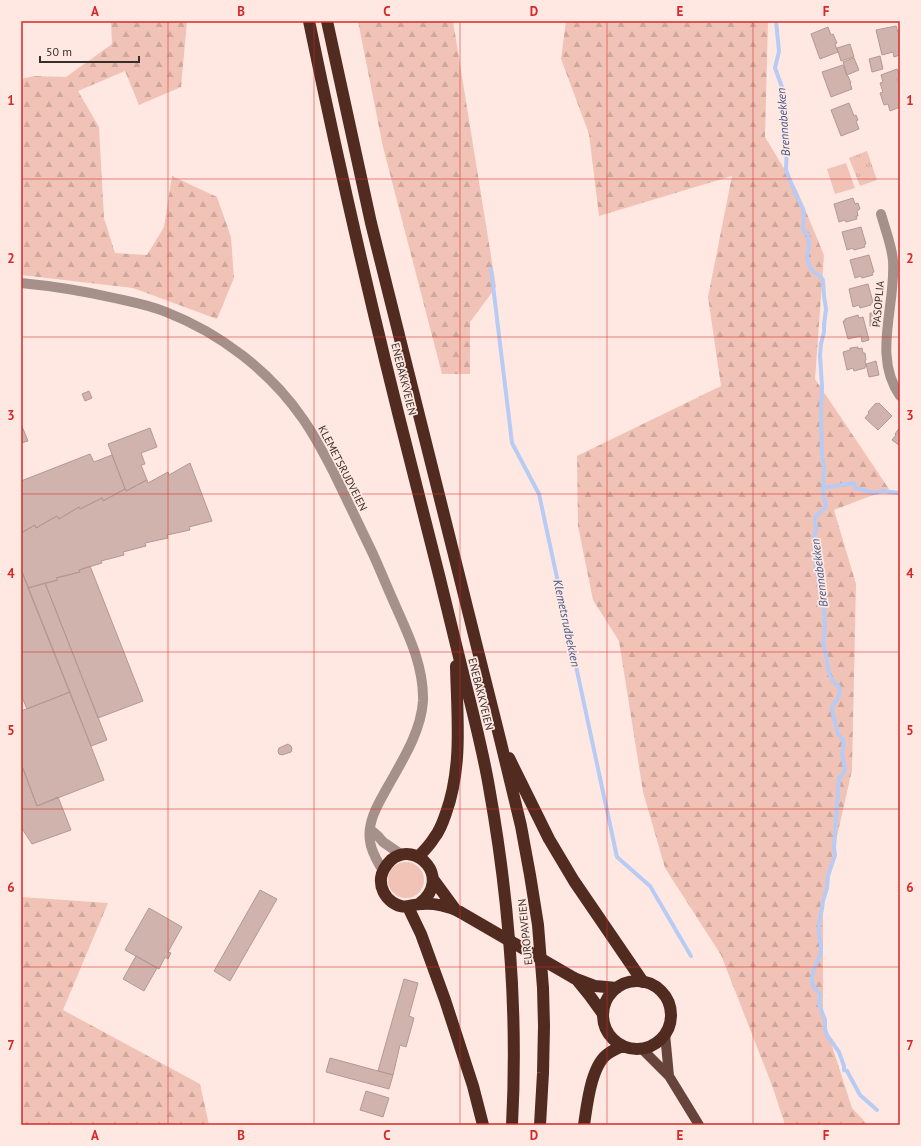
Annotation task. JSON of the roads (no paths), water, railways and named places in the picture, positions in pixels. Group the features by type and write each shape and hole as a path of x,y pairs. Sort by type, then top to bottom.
{"highway":[{"name":"ENEBAKKVEIEN","path":"309,21 360,252 480,742"},
{"name":"ENEBAKKVEIEN","path":"327,21 371,223 500,739"},
{"path":"418,857 435,838 444,818 453,788 458,757 456,643"},
{"path":"500,739 549,840 574,881 643,982"},
{"name":"EUROPAVEIEN","path":"500,739 521,826 535,900 540,947 544,1026 544,1073 540,1125"},
{"name":"EUROPAVEIEN","path":"480,742 489,785 503,875 514,1033 512,1125"},
{"path":"402,855 413,855 418,857 429,866 432,872 433,886 430,893 426,899 420,903 408,907 394,903 388,899 384,893 381,878 383,871 387,864 394,858 402,855"},
{"path":"433,879 458,911"},
{"path":"420,903 443,906 458,911 575,979 595,986 617,988"},
{"path":"408,907 421,934 445,1000 473,1086 483,1125"},
{"path":"575,979 603,1014"},
{"path":"643,982 651,984 664,995 668,1002 671,1018 669,1027 665,1034 656,1043 650,1047 635,1049 623,1046 615,1041 607,1031 604,1023 604,1005 608,997 617,988 627,983 643,982"},
{"path":"584,1125 592,1083 599,1062 608,1053 623,1046"}],"main road":[{"path":"665,1034 670,1076"},
{"path":"642,1048 670,1076 699,1125"}],"street":[{"name":"PASOPLIA","path":"881,214 892,253 893,262 886,349 887,366 892,382 900,396"},
{"name":"KLEMETSRUDVEIEN","path":"21,283 66,289 134,302 165,311 192,324 227,344 244,356 280,390 312,432 343,492 412,642 421,678 423,698 419,721 407,750 371,821 371,848 383,871"},
{"path":"370,830 383,842 402,855"}],"waterway":[{"name":"Brennabekken","path":"776,21 779,51 775,68 783,90 785,120 783,134 787,143 786,170 803,209 803,229 808,235 809,248 807,256 809,266 823,280 826,309 820,355 822,386 822,453 824,468 823,494 826,505 825,508 815,517 816,529 814,548 816,568 824,610 825,627 823,643 829,674 840,690 832,710 838,734 844,741 842,754 845,771 839,778 834,848 835,855 828,876 827,888 819,922 821,953 812,978 813,986 820,994 819,1004 825,1020 827,1035 839,1052 844,1070 847,1071 860,1095 877,1110"},
{"name":"Klemetsrudbekken","path":"491,269 512,443 539,494 617,857 650,886 691,956"},
{"path":"823,488 854,483 855,488 875,493 882,491 900,493"}]}
